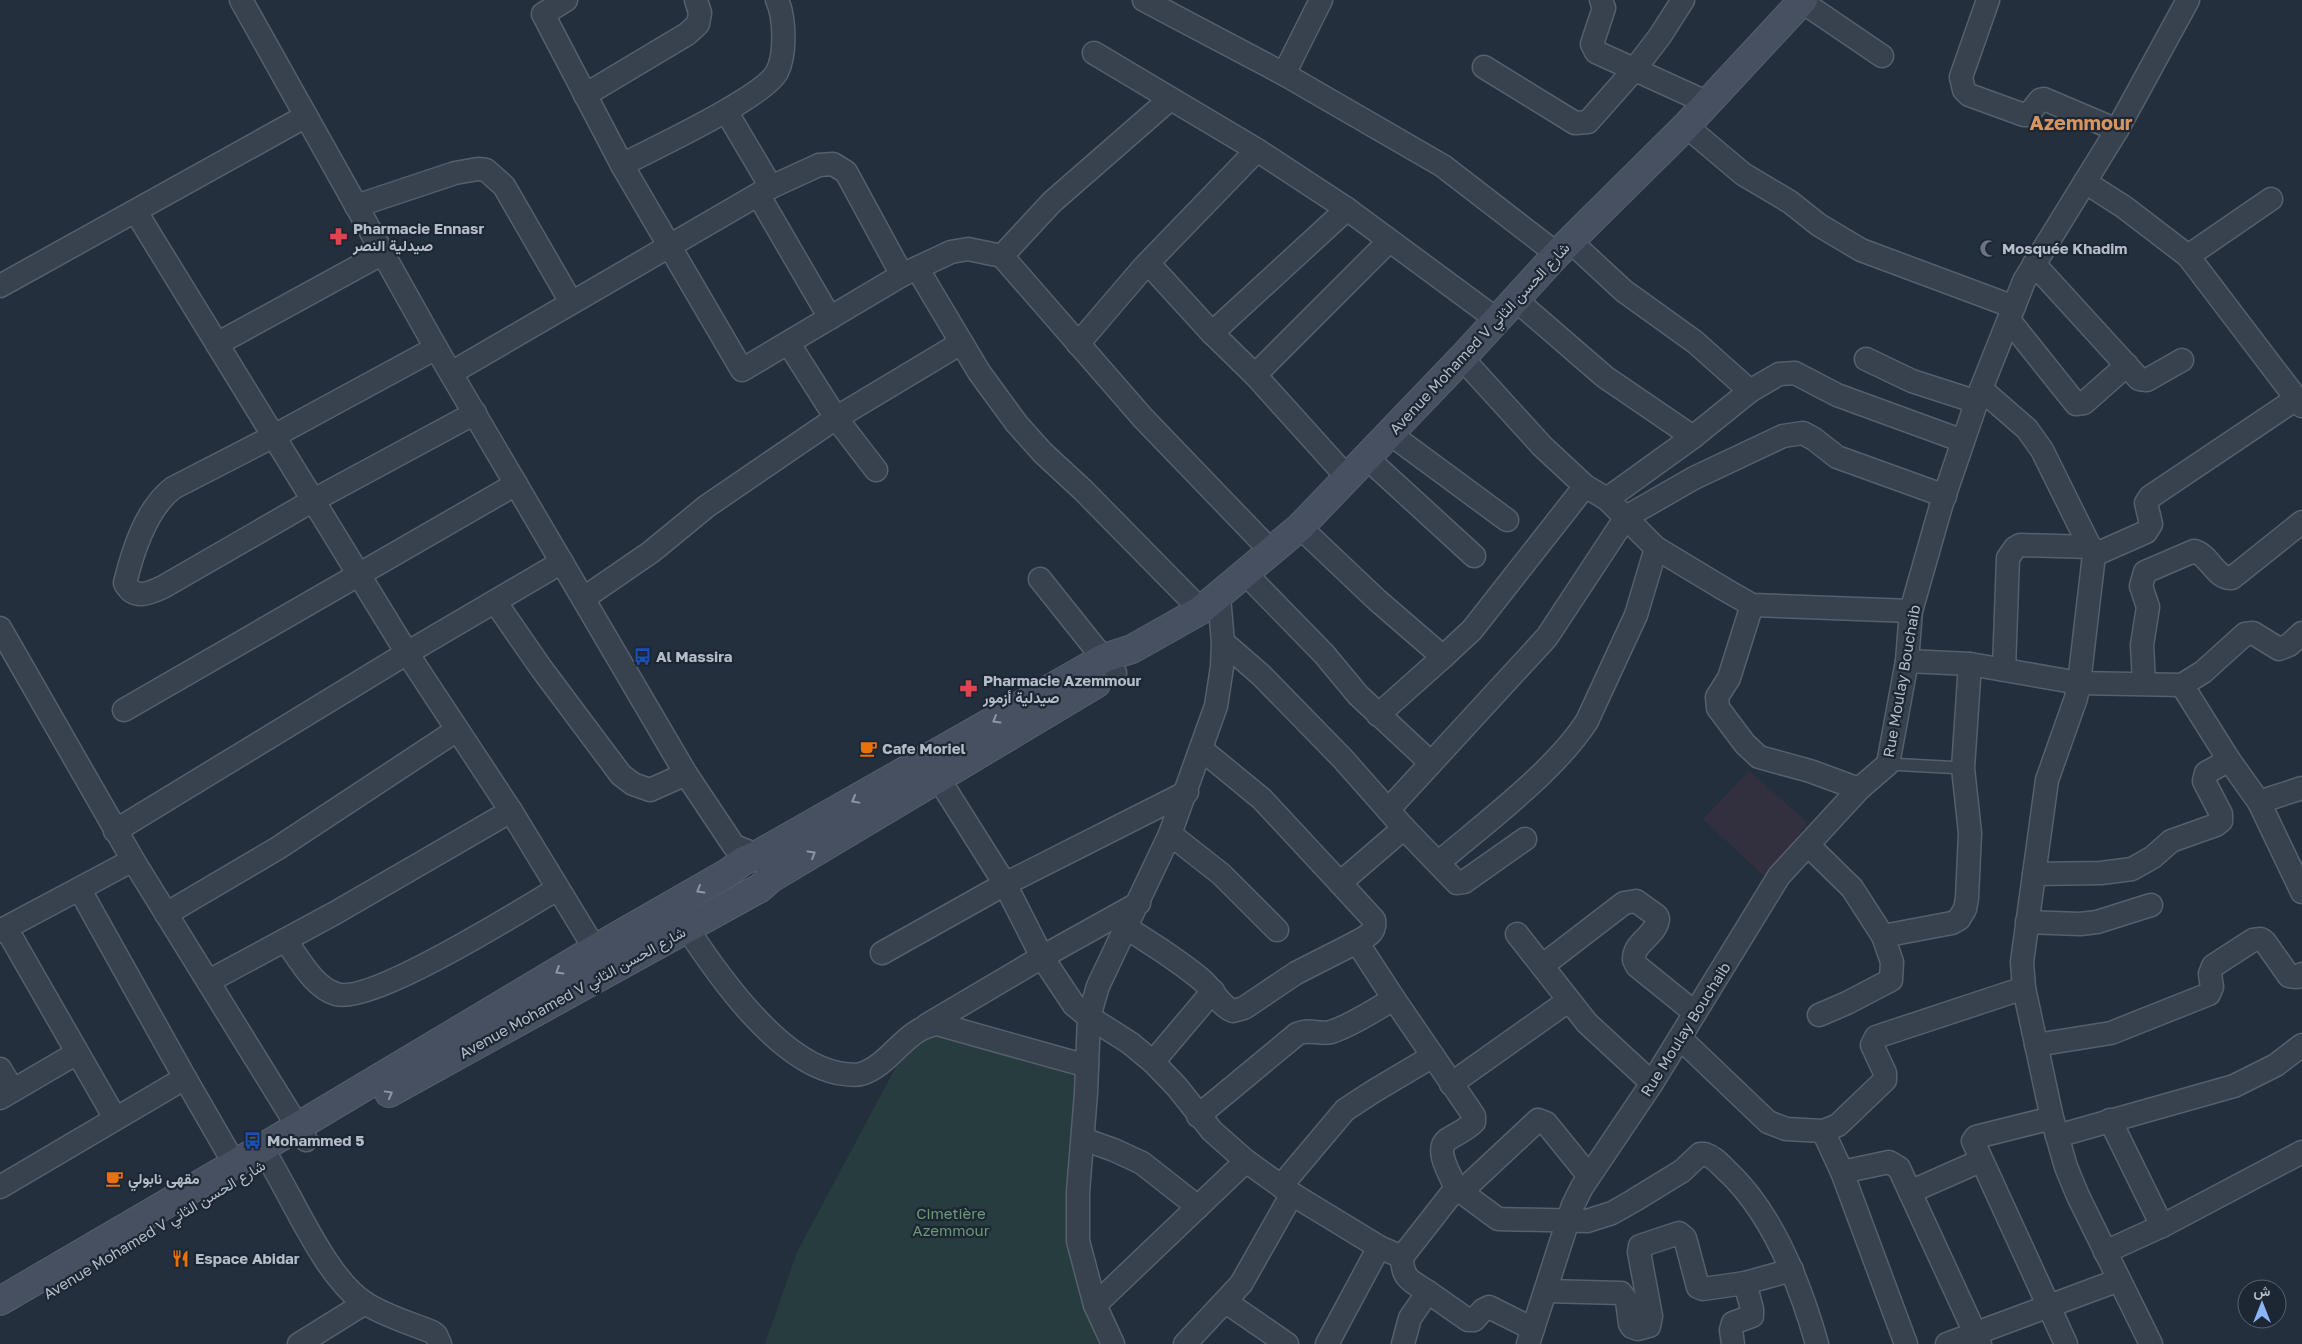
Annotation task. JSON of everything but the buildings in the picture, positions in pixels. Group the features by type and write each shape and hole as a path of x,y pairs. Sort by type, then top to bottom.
{"main road":[{"name":"Avenue Mohamed V شارع الحسن الثاني","path":"0,1322 266,1154 760,888 770,879 932,769 1210,604 1300,527 1462,358 1564,247 1708,103 1802,1"},
{"name":"Avenue Mohamed V شارع الحسن الثاني","path":"302,1134 740,858 932,769"},
{"name":"Avenue Mohamed V شارع الحسن الثاني","path":"0,1301 234,1163 266,1154"}],"street":[{"path":"241,0 436,348 686,774 740,858 767,866 770,879"},
{"path":"566,0 543,14 622,165 742,370 910,272 952,252 968,249 1002,256 1144,418 1271,551"},
{"path":"585,95 687,34 698,24 700,13 696,0"},
{"path":"622,165 726,111 766,84 777,72 783,28 777,0"},
{"path":"1144,0 1284,74 1443,166 1564,247 1695,342 1750,391"},
{"path":"1284,74 1321,0"},
{"path":"1602,0 1604,8 1592,39 1593,48 1634,70 1708,103"},
{"path":"1484,67 1574,123 1582,124 1593,118 1634,70 1660,36 1683,0"},
{"path":"1988,0 1960,77 1964,90 1969,95 2024,115 2031,112 2038,102 2044,99 2117,130"},
{"name":"Rue Moulay Bouchaib","path":"1530,1337 1567,1222 1577,1197 1589,1176 1652,1083 1770,890 1859,789 1888,764 1907,661 1911,611 1963,441 2024,281 2117,130 2188,0"},
{"path":"1802,1 1882,56"},
{"path":"1094,53 1257,150 1347,209 1496,319"},
{"path":"1002,256 1052,202 1170,99"},
{"path":"726,111 765,192 830,318"},
{"path":"0,286 306,116"},
{"path":"1686,126 1743,174 1790,202 1819,225 1861,250 2012,313 2076,404 2084,403 2126,365"},
{"path":"1078,344 1148,262 1257,150"},
{"path":"451,373 571,302 765,192 818,165 833,164 846,172 910,272 961,343 978,372 1017,424 1043,454 1210,604 1223,642 1222,668 1216,706 1170,834 1098,986 1089,1017 1083,1139 1078,1192 1078,1241 1095,1305 1114,1344"},
{"path":"356,206 455,173 478,169 486,170 504,186 571,302"},
{"path":"2004,670 2008,558 2015,548 2020,545 2093,551 2146,532 2151,524 2146,503 2150,497 2299,402 2188,256 2124,207 2085,182"},
{"path":"2188,256 2271,199"},
{"path":"1212,333 1347,209"},
{"path":"136,212 312,501 407,653 511,812 595,949"},
{"path":"1255,375 1389,241"},
{"path":"217,344 383,253"},
{"path":"1148,262 1212,333 1255,375 1347,477"},
{"path":"2034,264 2139,379 2147,380 2182,360"},
{"path":"1516,300 1605,377 1693,438"},
{"path":"584,598 651,552 707,506 836,418 961,343"},
{"path":"789,344 836,418 876,470"},
{"path":"436,348 274,436 173,488 162,497 150,515 130,564 125,582 129,591 136,595 150,593 163,587 312,501 475,413"},
{"path":"1462,358 1542,446 1585,486 1607,499 1656,548 1752,605 1911,611"},
{"path":"1866,359 1912,381 1979,396 2027,429 2042,450 2093,551 2079,683 2076,698 2047,780 2022,962 2024,988 2054,1127 2078,1196 2151,1344"},
{"path":"1607,499 1693,438 1750,391 1779,374 1795,373 1837,395 1963,441"},
{"path":"1389,433 1507,520"},
{"path":"1388,810 1547,636 1626,517 1702,474 1751,450 1794,433 1803,433 1830,452 1850,462 1945,496"},
{"path":"1367,458 1474,556"},
{"path":"124,710 516,484"},
{"path":"1378,715 1472,630 1585,486"},
{"path":"2144,683 2142,645 2148,607 2140,586 2145,572 2194,551 2200,553 2223,576 2232,578 2302,522"},
{"path":"1300,527 1377,600 1443,657"},
{"path":"1438,863 1530,784 1577,736 1587,721 1636,616 1656,548"},
{"path":"115,831 407,653 496,603 562,562"},
{"path":"1245,573 1324,654 1358,695 1431,763"},
{"path":"1040,580 1110,665"},
{"path":"496,603 621,775 633,784 650,790 686,774"},
{"path":"1752,605 1729,678 1717,697 1718,708 1744,744 1759,758 1810,771 1859,789"},
{"path":"0,628 115,831 302,1134"},
{"path":"1907,661 1970,664 2079,683 2182,685 2203,672 2245,634 2253,634 2280,649 2298,645"},
{"path":"1223,642 1261,675 1331,746 1404,828 1454,880 1461,884 1525,839"},
{"path":"1883,936 1952,923 1959,919 1965,909 1970,833 1963,768 1970,664"},
{"path":"2182,685 2229,760 2260,802 2302,892"},
{"path":"166,914 278,848 457,730"},
{"path":"1127,928 1179,962 1213,992 1229,1010 1238,1010 1296,973 1357,942 1372,932 1375,927 1374,920 1262,799 1201,749"},
{"path":"2034,874 2101,873 2132,869 2153,857 2171,841 2216,825 2221,821 2221,814 2204,781 2204,776 2229,760"},
{"path":"932,769 1005,884 1042,957 1067,997 1089,1017 1118,1034 1153,1062 1177,1087 1198,1116 1246,1161 1287,1190 1379,1247 1402,1257"},
{"path":"2260,802 2302,788"},
{"path":"882,954 1005,884 1186,792"},
{"path":"209,981 343,909 511,812"},
{"path":"1340,883 1404,828"},
{"path":"1170,834 1221,874 1277,930"},
{"path":"1808,845 1852,888 1883,936 1892,962 1891,980 1819,1015"},
{"path":"740,858 736,886 745,895"},
{"path":"115,1118 3,930 133,860"},
{"path":"285,940 312,975 326,989 339,995 357,994 395,979 429,962 557,889"},
{"path":"80,890 234,1163"},
{"path":"687,928 711,964 751,1013 794,1051 825,1069 844,1074 861,1074 881,1062 927,1026 1139,902"},
{"path":"1542,966 1624,903 1636,902 1657,916 1658,920 1656,927 1636,948 1634,960 1637,966 1694,1012"},
{"path":"2027,922 2080,924 2097,922 2151,905"},
{"path":"1517,934 1568,1001 1607,1044 1652,1083"},
{"path":"2036,1045 2111,1033 2209,994 2212,987 2210,974 2213,966 2253,940 2261,939 2265,942 2289,976 2302,974"},
{"path":"1357,942 1474,1118 1470,1125 1448,1140 1442,1148 1443,1157 1459,1190 1498,1219 1587,1221 1612,1213 1660,1186 1700,1154 1706,1154 1725,1169 1747,1193 1792,1270 1817,1344"},
{"path":"1680,1038 1727,1086 1768,1122 1786,1129 1823,1131 1838,1125 1886,1080 1885,1073 1872,1045 1876,1037 2024,988"},
{"path":"1153,1062 1213,992"},
{"path":"1198,1116 1249,1076 1297,1034 1303,1031 1321,1033 1334,1031 1394,999"},
{"path":"1451,1084 1568,1001"},
{"path":"927,1026 944,1026 1087,1066"},
{"path":"2066,1344 1980,1161 1973,1144 1976,1137 2110,1120 2234,1086 2276,1065 2302,1044"},
{"path":"0,1069 6,1094 77,1053"},
{"path":"1185,1344 1226,1302 1251,1269 1287,1190 1345,1110 1433,1056"},
{"path":"0,1187 186,1078"},
{"path":"1530,1337 1489,1307 1483,1310 1474,1320 1468,1320 1406,1277 1403,1272 1402,1257 1459,1190 1538,1120 1546,1123 1589,1176"},
{"path":"2110,1120 2162,1226"},
{"path":"1823,1131 1842,1172 1906,1344"},
{"path":"1083,1139 1142,1163 1198,1207"},
{"path":"2105,1252 2162,1226 2302,1152"},
{"path":"266,1154 320,1249 342,1280 365,1303 432,1332 436,1335 440,1344"},
{"path":"1095,1305 1246,1161"},
{"path":"1910,1192 1980,1161"},
{"path":"1842,1172 1889,1162 1899,1168 1977,1339"},
{"path":"1546,1291 1621,1293 1627,1301 1632,1327 1638,1329 1649,1326 1651,1316 1639,1252 1640,1246 1679,1233 1685,1238 1698,1287 1704,1289 1744,1283 1792,1270"},
{"path":"1326,1344 1379,1247"},
{"path":"1948,1344 1977,1339 2048,1306 2119,1280"},
{"path":"1733,1344 1731,1330 1733,1323 1750,1318 1752,1313 1744,1283"},
{"path":"1403,1344 1410,1318 1428,1292"},
{"path":"1226,1302 1277,1342"},
{"path":"299,1344 365,1303"}],"lane":[{"path":"1888,764 1963,768"}],"shaded area":[{"path":"1749,771 1807,822 1769,881 1703,819"}],"green space":[{"name":"Cimetière Azemmour","path":"933,1030 1087,1080 1072,1229 1117,1344 765,1344 797,1252 907,1046"}],"place":[{"name":"Pharmacie Ennasr صيدلية النصر","path":"339,237"},
{"name":"Mosquée Khadim","path":"1988,248"},
{"name":"Al Massira","path":"642,656"},
{"name":"Pharmacie Azemmour صيدلية أزمور","path":"969,689"},
{"name":"Cafe Moriel","path":"868,748"},
{"name":"Mohammed 5","path":"253,1140"},
{"name":"مقهى نابولي","path":"114,1178"},
{"name":"Espace Abidar","path":"181,1258"}],"district":[{"name":"Azemmour","path":"2081,122"}]}
